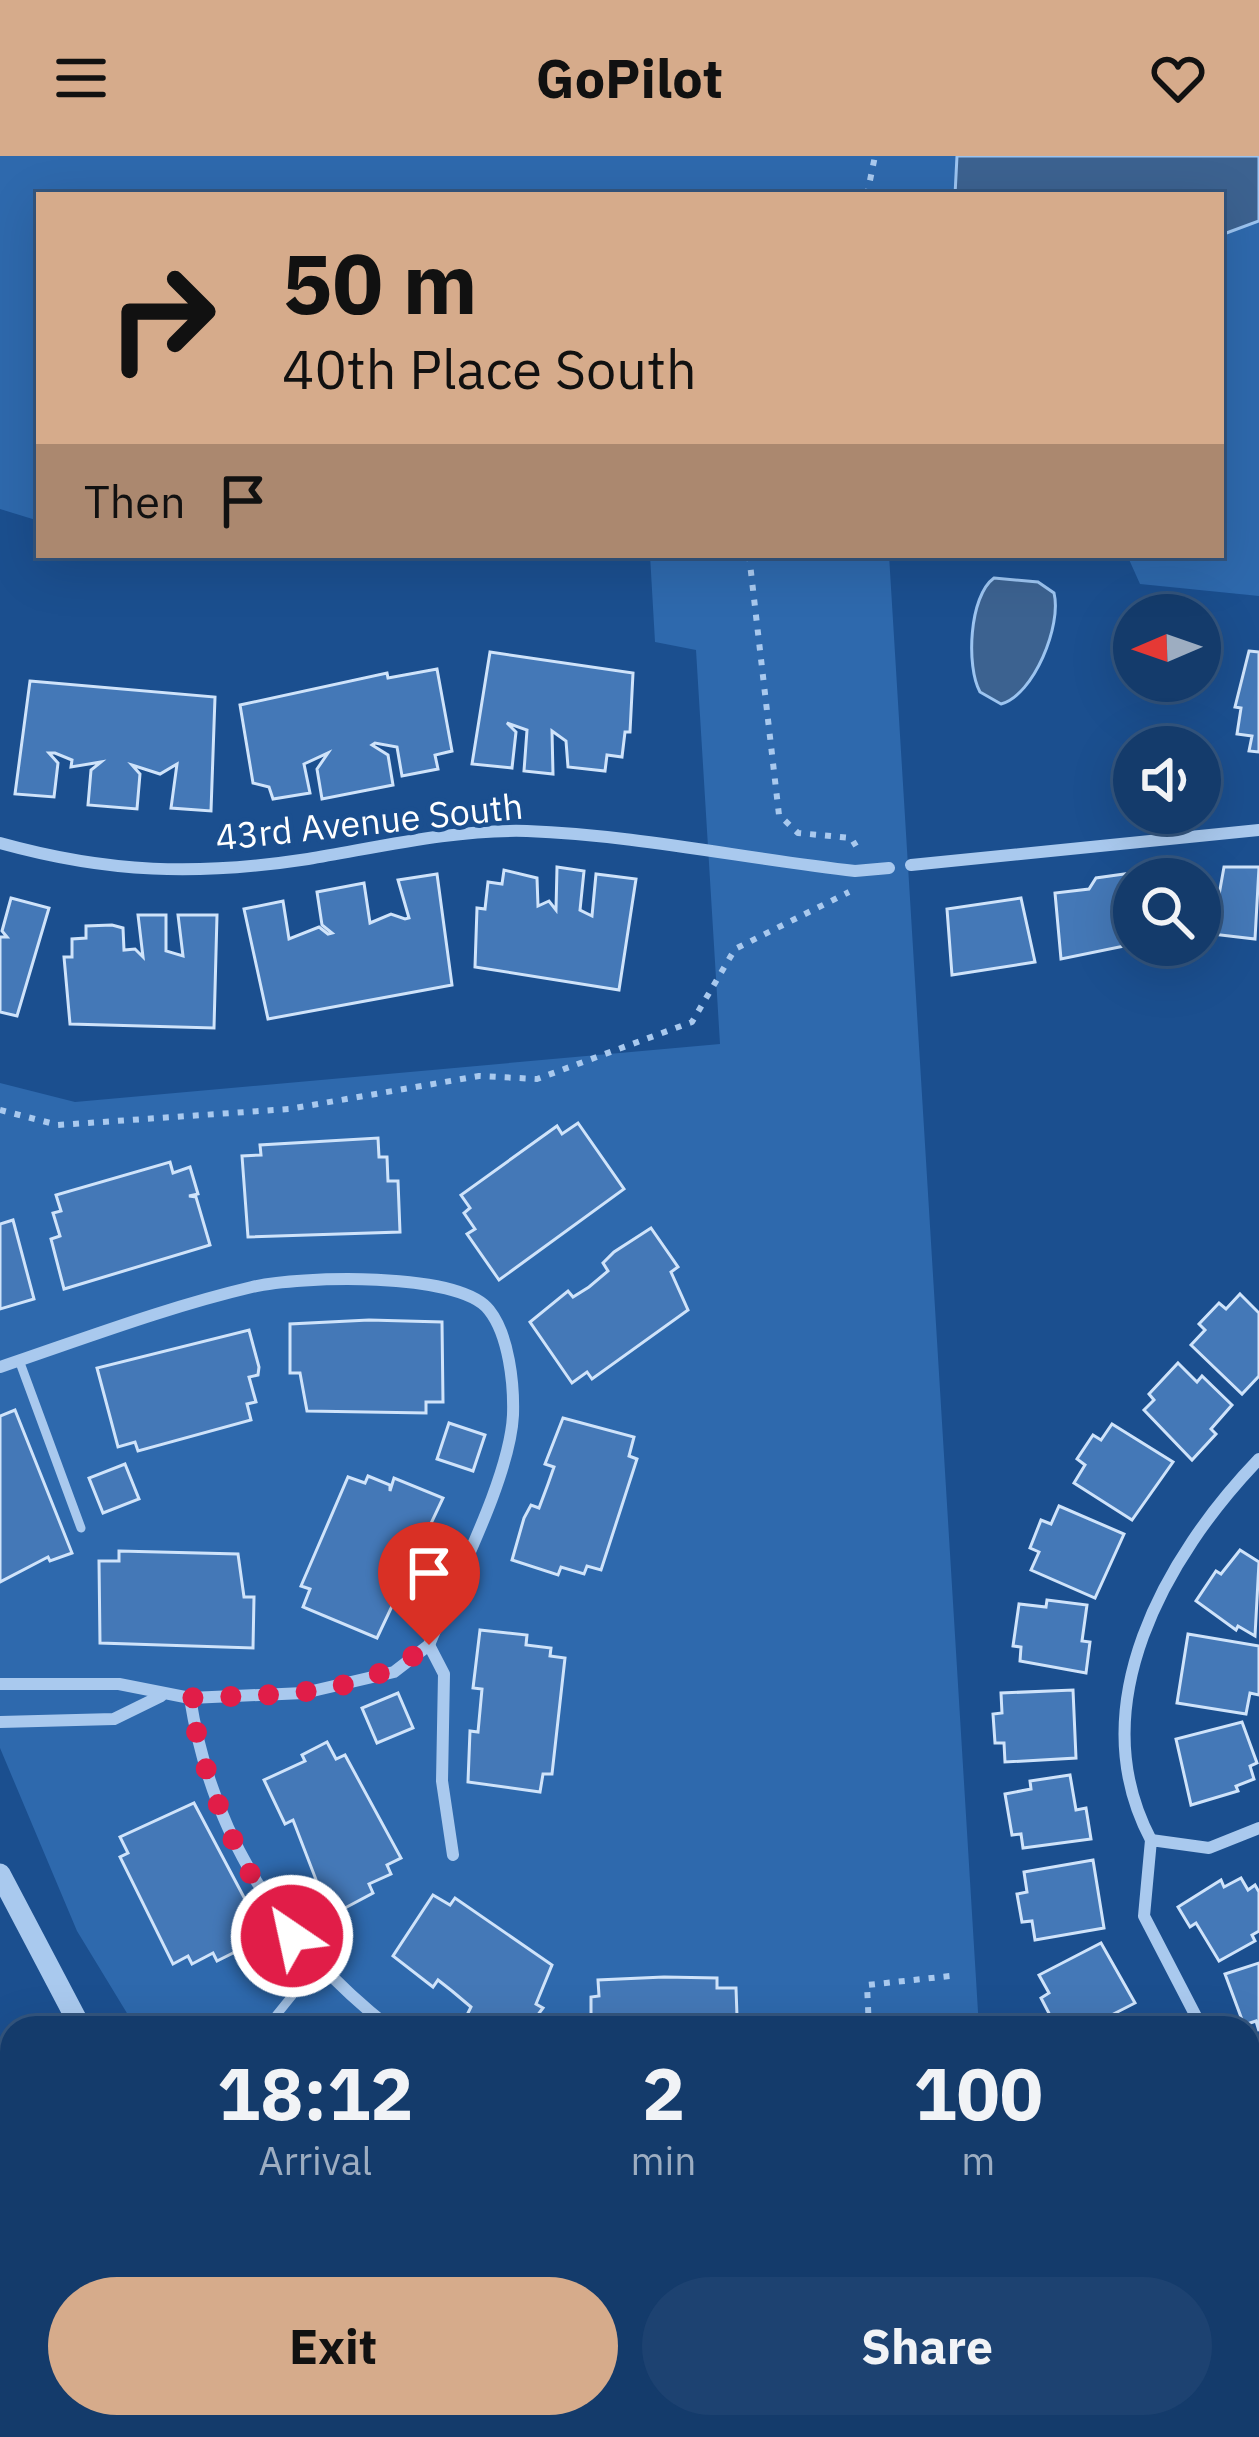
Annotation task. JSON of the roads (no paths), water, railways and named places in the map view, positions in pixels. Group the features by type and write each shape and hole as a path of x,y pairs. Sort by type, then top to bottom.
{"street":[{"path":"911,865 1259,830"},
{"name":"43rd Avenue South","path":"0,843 75,863 167,872 301,860 466,833 527,831 855,871 889,868"},
{"path":"0,1366 256,1286 403,1280 459,1287 488,1307 504,1335 513,1412 508,1449 429,1645 394,1672 304,1693 190,1698 119,1684 0,1684"},
{"path":"1196,2016 1144,1916 1150,1840 1135,1810 1124,1736 1136,1657 1181,1552 1215,1505 1259,1460"},
{"path":"429,1645 445,1674 442,1781 453,1856"},
{"path":"0,1722 114,1720 162,1695"},
{"path":"190,1698 199,1753 268,1906 316,1966 375,2016"},
{"path":"1150,1840 1209,1848 1259,1828"},
{"path":"0,1874 75,2016"}],"lane":[{"path":"20,1360 81,1528"},
{"path":"276,2016 316,1966"}]}
